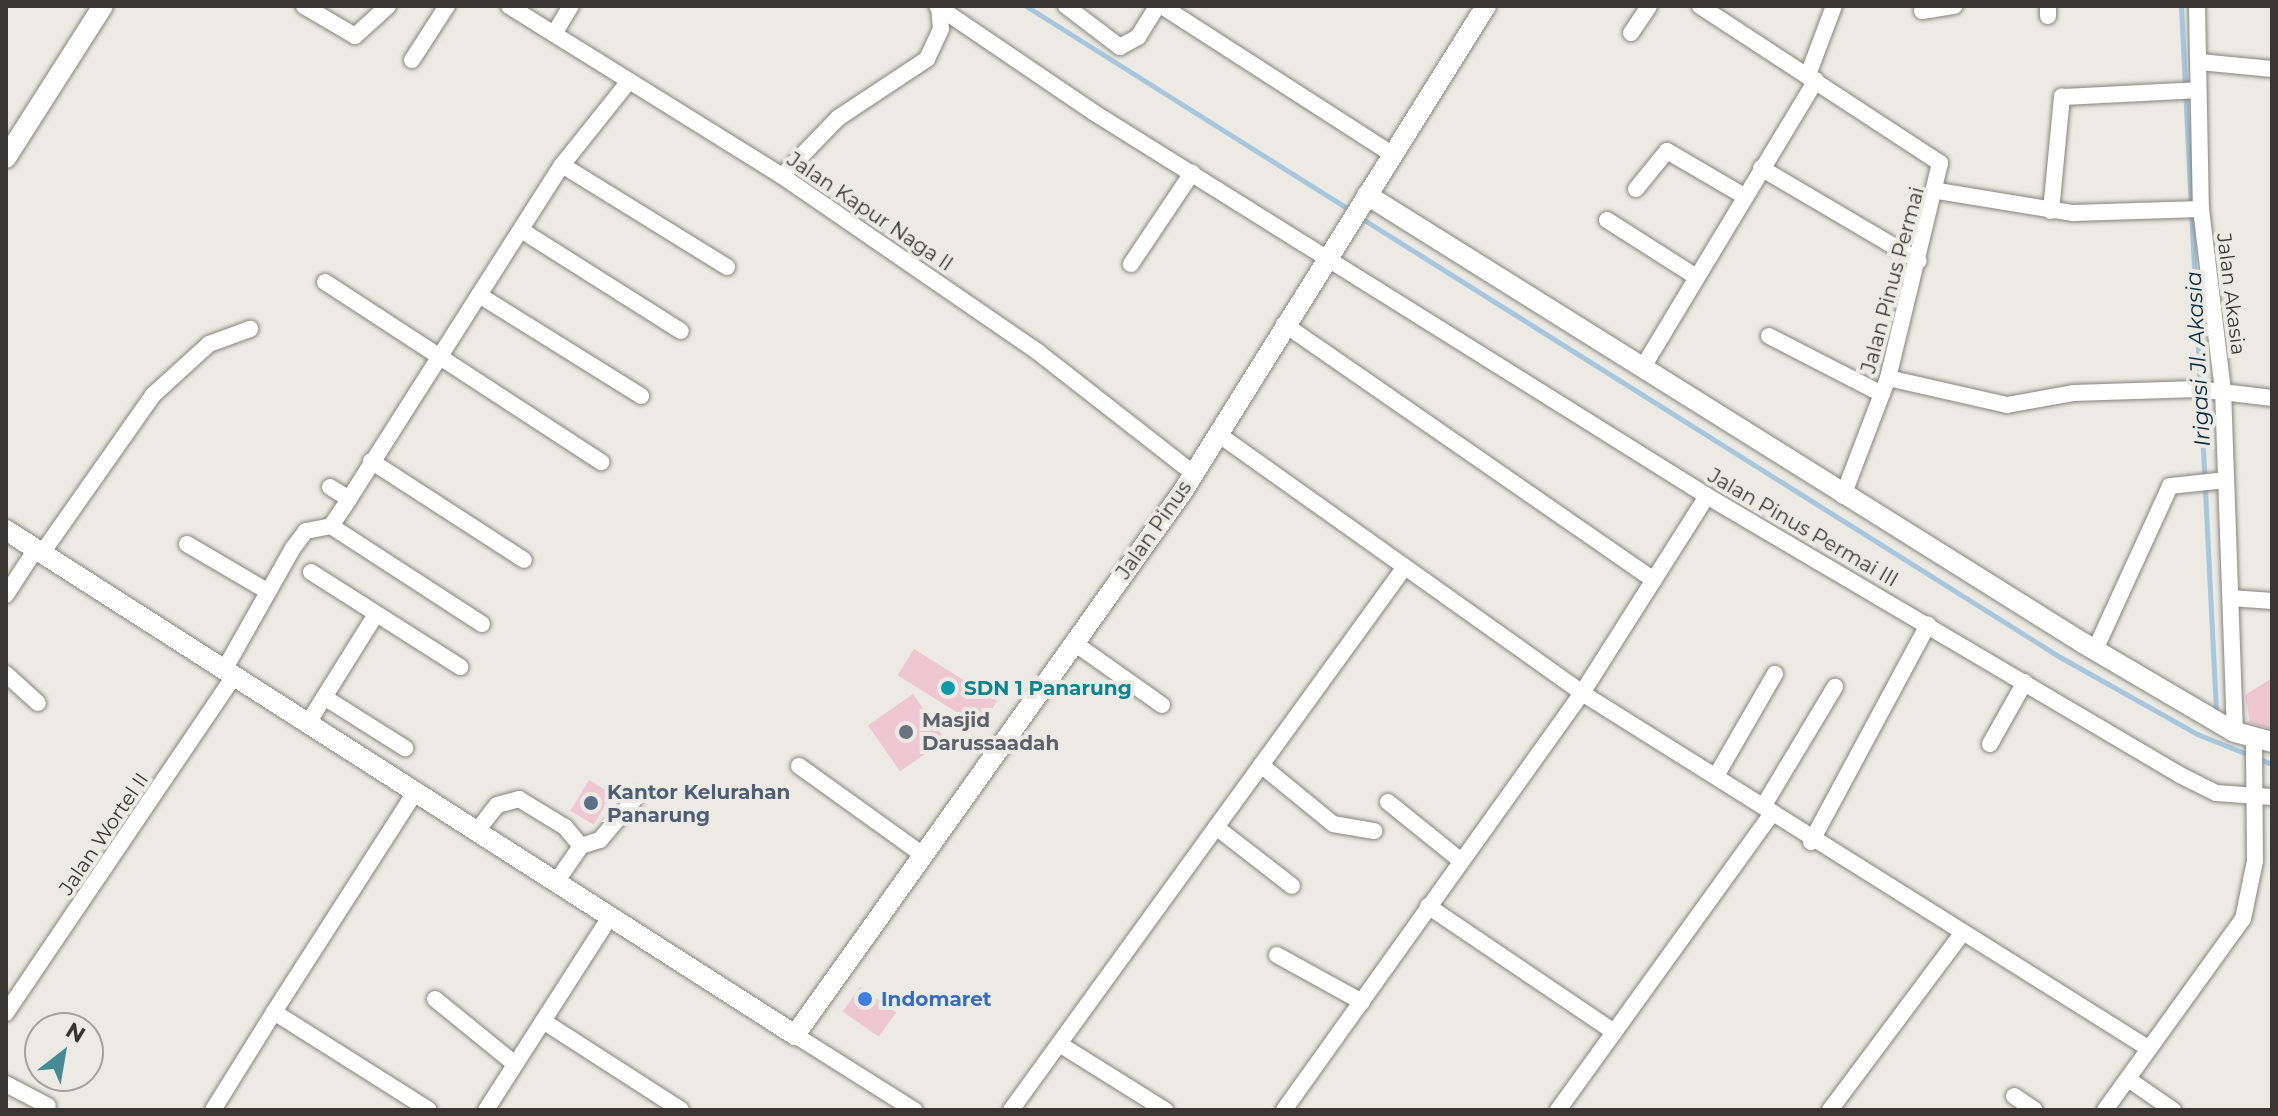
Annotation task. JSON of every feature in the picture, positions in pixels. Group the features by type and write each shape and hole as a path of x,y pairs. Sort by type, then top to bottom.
{"street":[{"path":"6,158 103,6"},
{"path":"304,6 355,36 388,6"},
{"path":"412,60 447,6"},
{"name":"Jalan Kapur Naga II","path":"509,6 782,176 1029,345 1193,473"},
{"path":"554,34 571,6"},
{"path":"782,176 838,118 927,59 941,29 938,6"},
{"name":"Jalan Pinus Permai III","path":"938,6 1192,173 1707,496 2180,775 2216,793 2249,798 2272,797"},
{"path":"1066,6 1120,47 1138,37 1160,6 1393,155"},
{"path":"1631,33 1649,6"},
{"name":"Jalan Pinus Permai","path":"1700,6 1936,156 1938,191 1885,386 1843,496"},
{"path":"1643,367 1812,78 1834,6"},
{"path":"1922,11 1955,6"},
{"name":"Jalan Akasia","path":"2105,1110 2243,919 2255,861 2249,798 2253,741 2231,598 2223,390 2201,209 2197,6"},
{"name":"Jalan Pinus","path":"795,1035 920,853 1077,645 1193,473 1393,155 1479,8"},
{"path":"2200,62 2272,69"},
{"path":"482,624 331,526 562,165 629,81"},
{"path":"2051,211 2062,97 2198,90"},
{"path":"1636,189 1667,151 1744,196"},
{"path":"562,165 727,267"},
{"path":"1761,168 1919,261"},
{"path":"1131,264 1192,173"},
{"path":"1938,191 2051,211 2201,209"},
{"path":"1365,200 1643,367 1843,496 2095,650 2253,741"},
{"path":"1607,220 1696,277"},
{"path":"521,230 681,331"},
{"path":"325,282 601,462"},
{"path":"479,295 641,396"},
{"path":"1284,324 1654,580"},
{"path":"6,595 153,395 209,344 250,329"},
{"path":"1769,336 1885,386 2007,405 2073,393 2223,390 2272,398"},
{"path":"1218,434 1582,693 1768,809 1811,842 1963,932 2148,1048"},
{"path":"371,461 524,560"},
{"path":"2095,650 2170,486 2226,480"},
{"path":"330,487 349,499"},
{"path":"1284,1110 1582,693 1707,496"},
{"name":"Jalan Wortel II","path":"6,1013 229,673 267,591 306,531 331,526"},
{"path":"6,530 914,1110"},
{"path":"187,544 267,591"},
{"path":"1011,1110 1404,568"},
{"path":"311,572 460,667"},
{"path":"2231,598 2272,601"},
{"path":"308,723 376,614"},
{"path":"1811,842 1928,625"},
{"path":"1077,645 1162,705"},
{"path":"6,674 38,703"},
{"path":"1716,776 1775,674"},
{"path":"1990,744 2025,682"},
{"path":"1558,1110 1768,809 1835,687"},
{"path":"324,697 405,748"},
{"path":"1261,765 1333,824 1374,831"},
{"path":"799,766 920,853"},
{"path":"213,1110 415,792"},
{"path":"556,882 581,846 600,840 637,796"},
{"path":"476,832 497,805 519,799 565,827 581,846"},
{"path":"1388,802 1461,861"},
{"path":"1216,827 1292,886"},
{"path":"1428,906 1614,1032"},
{"path":"486,1110 610,917"},
{"path":"1830,1110 1963,932"},
{"path":"1277,955 1362,1002"},
{"path":"435,999 515,1064"},
{"path":"274,1012 429,1110"},
{"path":"543,1021 681,1110"},
{"path":"1061,1045 1165,1110"},
{"path":"2128,1079 2173,1110"},
{"path":"6,1084 48,1106"},
{"path":"2014,1096 2035,1110"}],"building":[{"name":"SDN 1 Panarung","path":"914,649 997,701 981,727 898,675"},
{"path":"2272,678 2272,729 2250,723 2245,695"},
{"name":"Masjid Darussaadah","path":"913,694 945,740 900,771 868,726"},
{"name":"Kantor Kelurahan Panarung","path":"589,780 612,794 594,825 570,811"},
{"name":"Indomaret","path":"860,987 896,1012 879,1037 843,1012"}],"waterway":[{"path":"1026,6 1353,212"},
{"name":"Irigasi Jl. Akasia","path":"2181,6 2216,712"},
{"path":"1361,218 2060,657 2197,734 2272,764"}],"place":[{"name":"SDN 1 Panarung","path":"948,688"},
{"name":"Masjid Darussaadah","path":"906,732"},
{"name":"Kantor Kelurahan Panarung","path":"591,803"},
{"name":"Indomaret","path":"865,999"}]}
